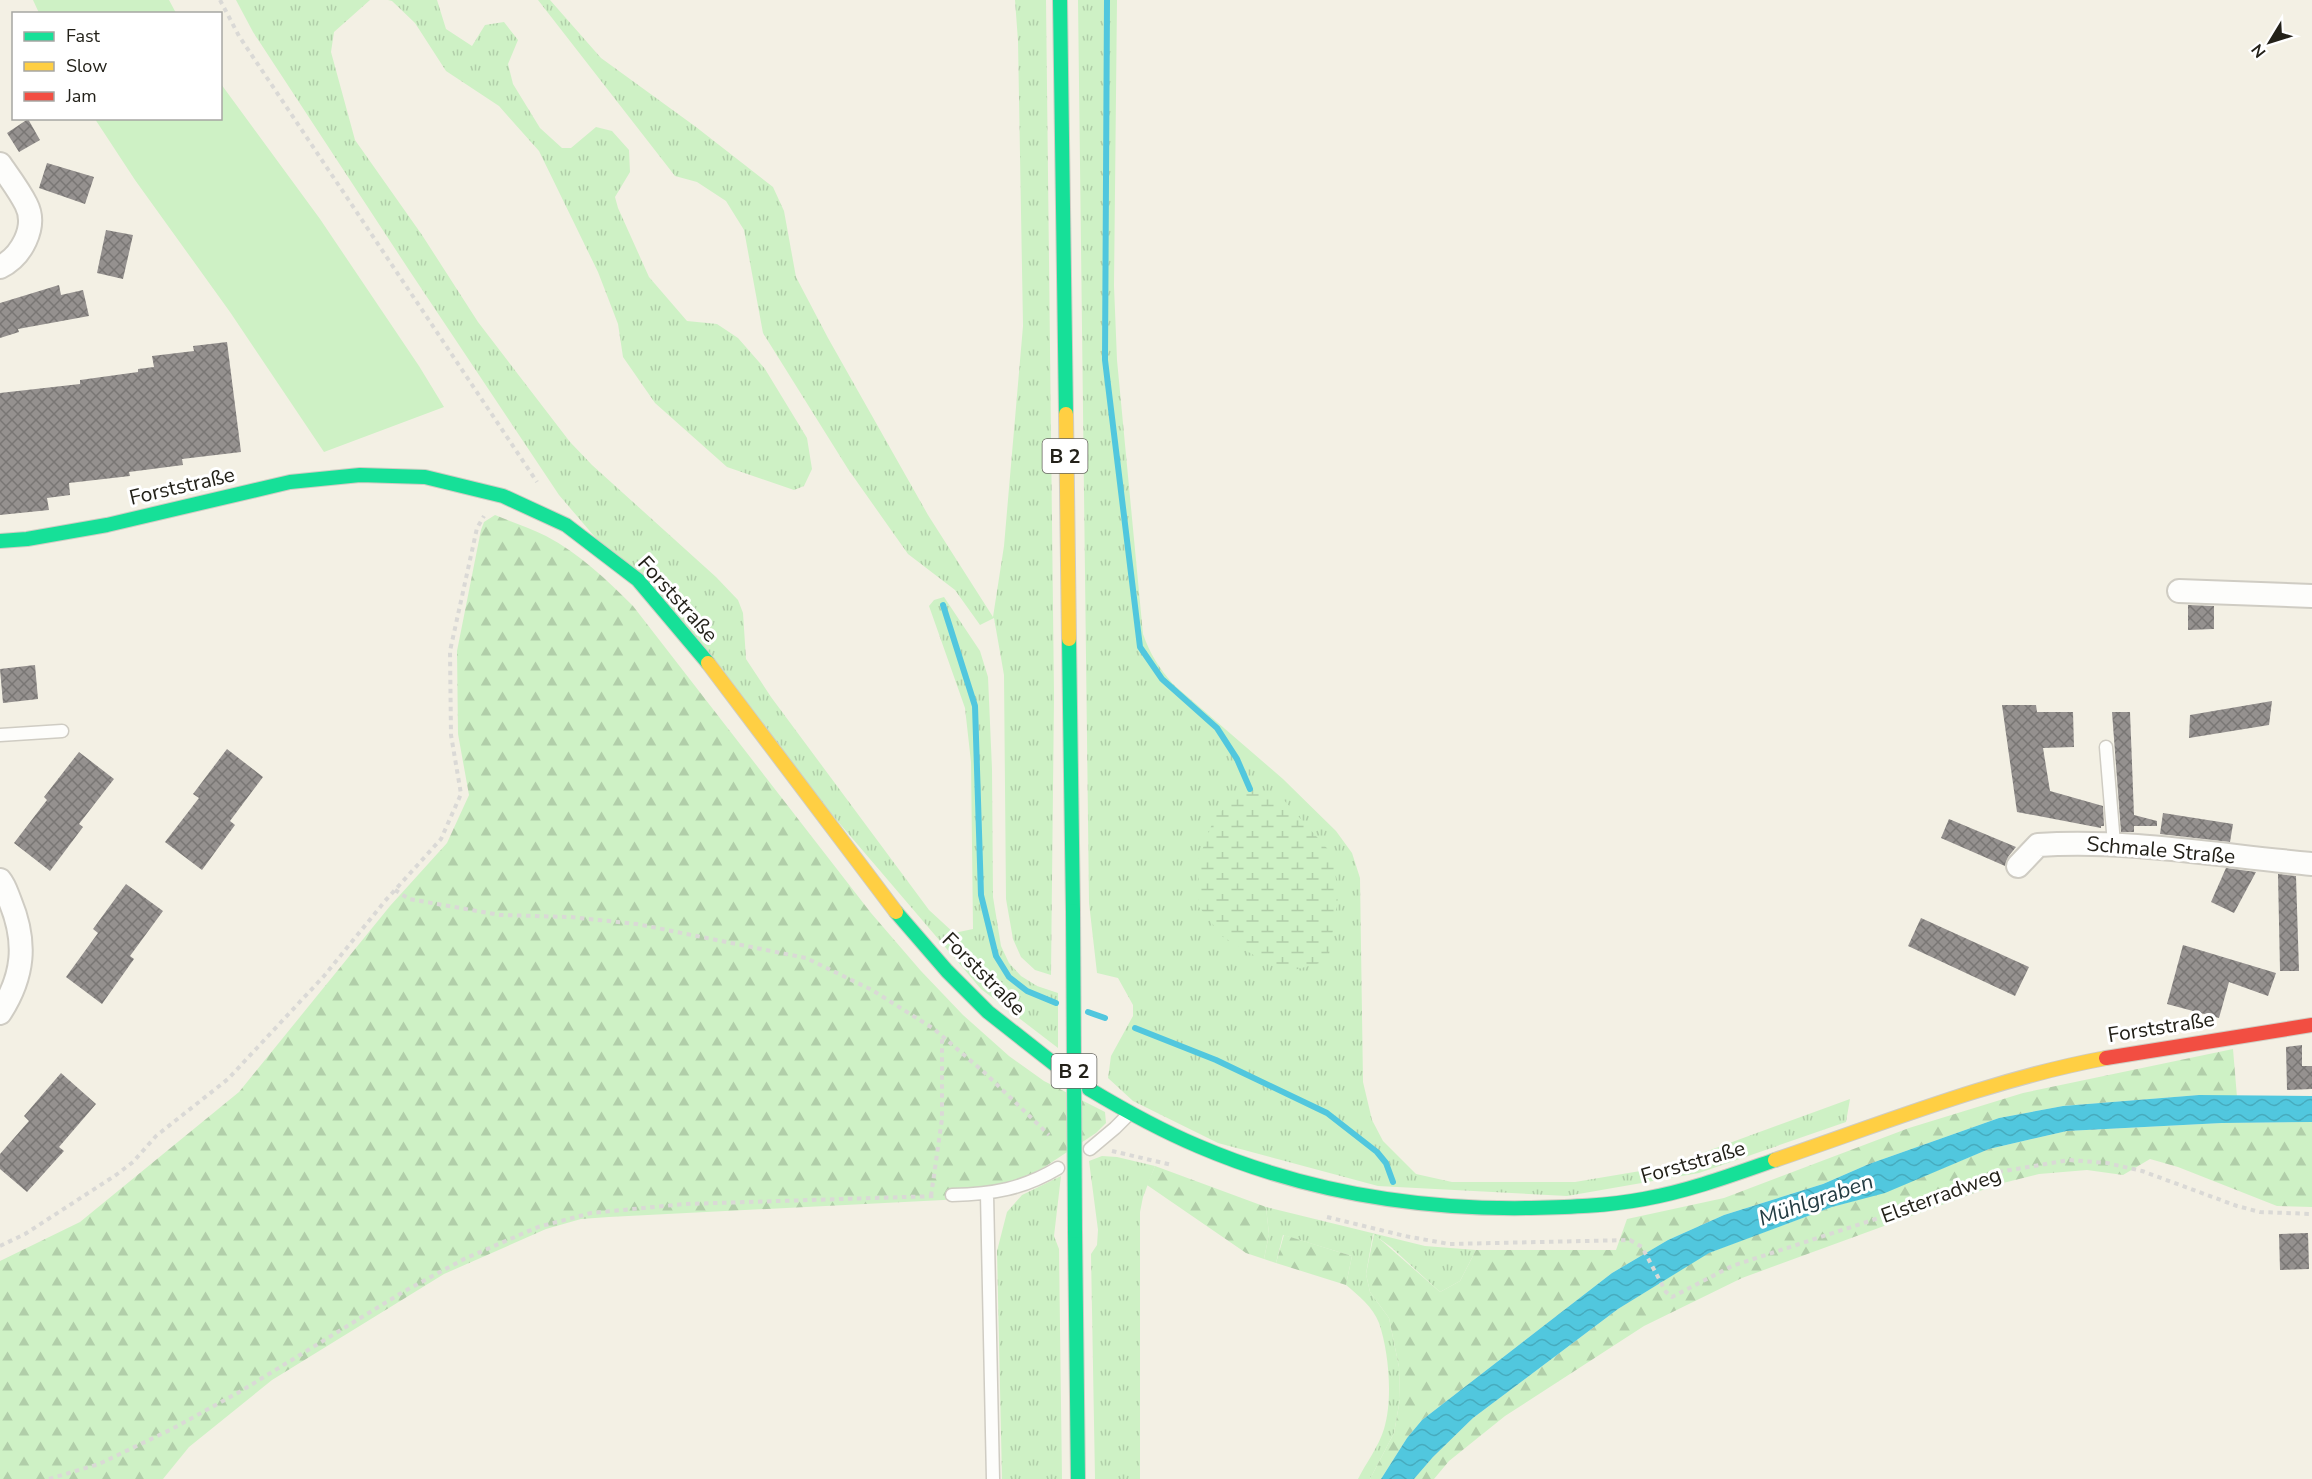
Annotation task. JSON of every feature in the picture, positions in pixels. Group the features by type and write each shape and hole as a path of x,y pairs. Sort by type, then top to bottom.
{"street":[{"name":"B 2","path":"1060,0 1078,1479"},
{"path":"0,164 27,205 30,218 25,243 18,255 0,267"},
{"name":"Forststraße","path":"0,541 27,539 107,525 290,482 360,475 425,477 503,496 566,525 638,580 708,663 903,921 946,971 988,1012 1058,1067"},
{"path":"2179,591 2312,596"},
{"name":"Schmale Straße","path":"2018,866 2038,845 2075,843 2141,845 2312,864"},
{"path":"0,880 18,921 22,956 16,982 0,1013"},
{"name":"Forststraße","path":"1089,1089 1170,1135 1213,1154 1311,1185 1435,1206 1506,1210 1588,1205 1657,1197 2001,1083 2097,1059 2312,1025"}],"lane":[{"path":"0,735 62,730"},
{"path":"2106,747 2114,844"},
{"path":"1090,1149 1130,1113"},
{"path":"952,1195 987,1194 1019,1187 1058,1168"},
{"path":"987,1194 993,1479"}],"path":[{"path":"220,0 239,36 540,486"},
{"path":"0,1246 25,1234 116,1175 133,1162 156,1136 228,1079 324,976 394,890 441,839 461,794 451,735 450,651 477,528 484,515 503,496"},
{"path":"394,890 409,899 500,915 570,917 637,924 806,958 872,990 934,1029 985,1074 1055,1142"},
{"path":"931,1196 942,1119 942,1037"},
{"name":"Elsterradweg","path":"1642,1246 1666,1292 1672,1297 1732,1266 1891,1214 1993,1173 2069,1160 2107,1163 2142,1171 2237,1206 2260,1212 2312,1214"},
{"path":"49,1479 99,1464 172,1430 241,1391 403,1292 465,1260 538,1227 591,1213 685,1204 952,1195"}],"green space":[{"path":"33,0 169,0 175,12 39,12"},
{"path":"236,0 370,0 334,32 331,52 355,140 422,235 478,322 570,442 738,600 743,613 746,659 771,697 929,910 954,933 973,929 971,762 965,708 929,606 934,600 944,597 980,651 988,677 992,769 993,897 1001,946 1009,963 1021,976 1037,986 1058,993 1058,1048 981,989 559,495 253,32"},
{"path":"388,0 437,0 446,29 472,46 485,25 504,22 518,40 508,64 513,84 540,128 562,148 571,148 596,127 612,131 629,150 630,172 615,197 649,277 687,321 717,324 738,338 765,369 807,438 812,469 804,486 794,490 727,467 655,403 623,357 618,324 598,272 539,151 499,106 446,71 415,23 392,1"},
{"path":"538,0 550,0 601,58 696,127 773,187 784,211 796,277 928,515 993,617 1004,546 1023,326 1018,41 1015,0 1046,0 1054,696 1051,975 1035,970 1021,957 1013,939 1006,899 1004,675 994,618 980,625 955,590 908,554 848,469 763,333 744,230 726,201 697,182 675,176"},
{"path":"1078,0 1117,0 1114,286 1117,360 1143,634 1155,660 1173,684 1283,779 1336,831 1352,853 1360,878 1363,1082 1372,1120 1383,1141 1416,1174 1452,1182 1575,1182 1664,1167 1850,1099 1846,1122 1699,1173 1567,1196 1378,1186 1218,1143 1133,1101 1108,1078 1111,1056 1133,1016 1133,1005 1118,978 1097,973 1089,903"},
{"path":"222,85 320,219 444,407 324,452 230,312 135,180 96,120 222,120"},
{"path":"495,515 540,533 558,543 603,577 633,606 871,913 921,971 963,1015 1009,1056 1044,1081 1105,1112 1106,1123 1096,1133 1043,1168 1025,1177 963,1199 581,1219 546,1229 444,1274 272,1380 189,1447 163,1479 0,1479 0,1261 80,1222 239,1092 390,906 447,843 469,795 458,734 457,651 481,530 484,522"},
{"path":"1250,789 1282,798 1333,855 1338,897 1328,961 1290,971 1262,960 1223,937 1199,907 1198,861 1215,816"},
{"path":"2233,1049 2237,1097 2199,1095 2063,1106 1999,1118 1869,1164 1823,1184 1724,1215 1668,1240 1612,1273 1422,1420 1407,1438 1381,1479 1370,1479 1394,1433 1400,1399 1399,1367 1389,1318 1370,1292 1366,1274 1374,1234 1440,1292 1460,1281 1476,1250 1616,1250 1627,1219 1724,1198 1909,1128 2023,1093"},
{"path":"2312,1122 2312,1207 2277,1206 2178,1167 2150,1159 2123,1175 2087,1170 2039,1174 1999,1184 1742,1278 1644,1326 1505,1416 1449,1461 1434,1479 1414,1479 1473,1418 1618,1309 1708,1253 1832,1207 1885,1192 1989,1149 2067,1131 2222,1123"},
{"path":"1102,1156 1155,1166 1140,1212 1140,1479 1095,1479 1091,1254 1097,1245 1098,1230 1089,1161"},
{"path":"1155,1166 1266,1207 1269,1234 1264,1259 1246,1253 1147,1185"},
{"path":"1061,1176 1054,1236 1059,1249 1062,1479 1002,1479 997,1251 1007,1212 1022,1195"},
{"path":"1266,1207 1425,1246 1476,1250 1460,1281 1440,1292 1391,1247 1373,1234 1366,1274 1370,1292 1389,1318 1399,1367 1400,1399 1394,1433 1370,1479 1358,1479 1382,1435 1387,1417 1389,1390 1387,1362 1379,1323 1369,1307 1346,1285 1352,1256 1283,1235 1276,1263 1264,1259 1269,1234"},
{"path":"1284,1235 1352,1256 1346,1285 1276,1263"}],"water":[{"name":"Mühlgraben","path":"2199,1095 2312,1096 2312,1122 2222,1123 2067,1131 1989,1149 1885,1193 1832,1207 1709,1253 1618,1309 1473,1418 1414,1479 1381,1479 1407,1438 1422,1420 1612,1273 1668,1240 1724,1215 1823,1184 1869,1164 1999,1118 2063,1106"}],"building":[{"path":"29,120 40,140 19,152 7,133"},
{"path":"47,163 94,177 85,204 39,188"},
{"path":"106,230 133,235 123,279 97,273"},
{"path":"59,285 61,295 83,290 89,316 18,329 19,332 0,338 0,303"},
{"path":"227,342 241,452 182,459 183,465 129,472 130,476 69,483 70,495 47,498 49,510 0,515 0,393 80,384 80,380 138,372 138,369 154,367 152,356 194,351 193,346"},
{"path":"2188,605 2214,606 2214,629 2188,630"},
{"path":"35,665 38,699 3,703 0,669"},
{"path":"2272,701 2269,725 2189,738 2190,715"},
{"path":"2002,705 2036,705 2037,712 2073,712 2074,747 2043,748 2050,791 2103,806 2104,826 2101,828 2017,812"},
{"path":"2112,712 2130,712 2134,815 2157,821 2157,826 2134,826 2134,832 2121,832"},
{"path":"227,749 263,777 230,821 235,825 202,870 165,842 199,798 193,794"},
{"path":"79,752 114,779 79,824 83,827 50,871 14,843 47,800 44,797"},
{"path":"2163,813 2233,824 2230,842 2160,834"},
{"path":"1949,819 2016,847 2008,857 2005,866 1941,838"},
{"path":"2226,868 2256,872 2234,913 2211,902"},
{"path":"2278,874 2296,876 2299,971 2280,971"},
{"path":"126,884 163,911 130,956 134,959 102,1004 66,977 98,933 93,929"},
{"path":"1921,918 2029,967 2015,996 1908,946"},
{"path":"2183,945 2276,973 2268,996 2229,982 2219,1018 2167,1004"},
{"path":"2302,1045 2302,1066 2312,1066 2312,1089 2287,1090 2286,1047"},
{"path":"61,1073 96,1104 59,1147 64,1151 27,1192 0,1169 0,1154 29,1121 24,1116"},
{"path":"2308,1233 2309,1269 2280,1270 2279,1234"}],"waterway":[{"path":"1107,0 1105,360 1140,647 1162,679 1217,728 1237,759 1250,789"},
{"path":"943,605 975,706 981,895 996,956 1009,977 1027,991 1056,1003"},
{"path":"1088,1012 1105,1018"},
{"path":"1135,1028 1216,1060 1327,1113 1377,1152 1386,1163 1393,1182"}],"traffic: fast":[{"path":"1060,0 1066,414"},
{"path":"0,541 27,539 107,525 290,482 360,475 425,477 503,496 566,525 638,580 708,663"},
{"path":"1069,639 1073,911"},
{"path":"1073,911 1075,1231"},
{"path":"896,912 947,971 988,1012 1058,1067"},
{"path":"1089,1089 1170,1133 1238,1162 1319,1186 1403,1201 1488,1208 1588,1206 1616,1203 1677,1192 1775,1160"},
{"path":"1075,1231 1078,1479"}],"traffic: slow":[{"path":"1066,414 1069,639"},
{"path":"708,663 896,912"},
{"path":"1775,1160 1980,1090 2106,1058"}],"traffic: jam":[{"path":"2106,1058 2312,1025"}]}
